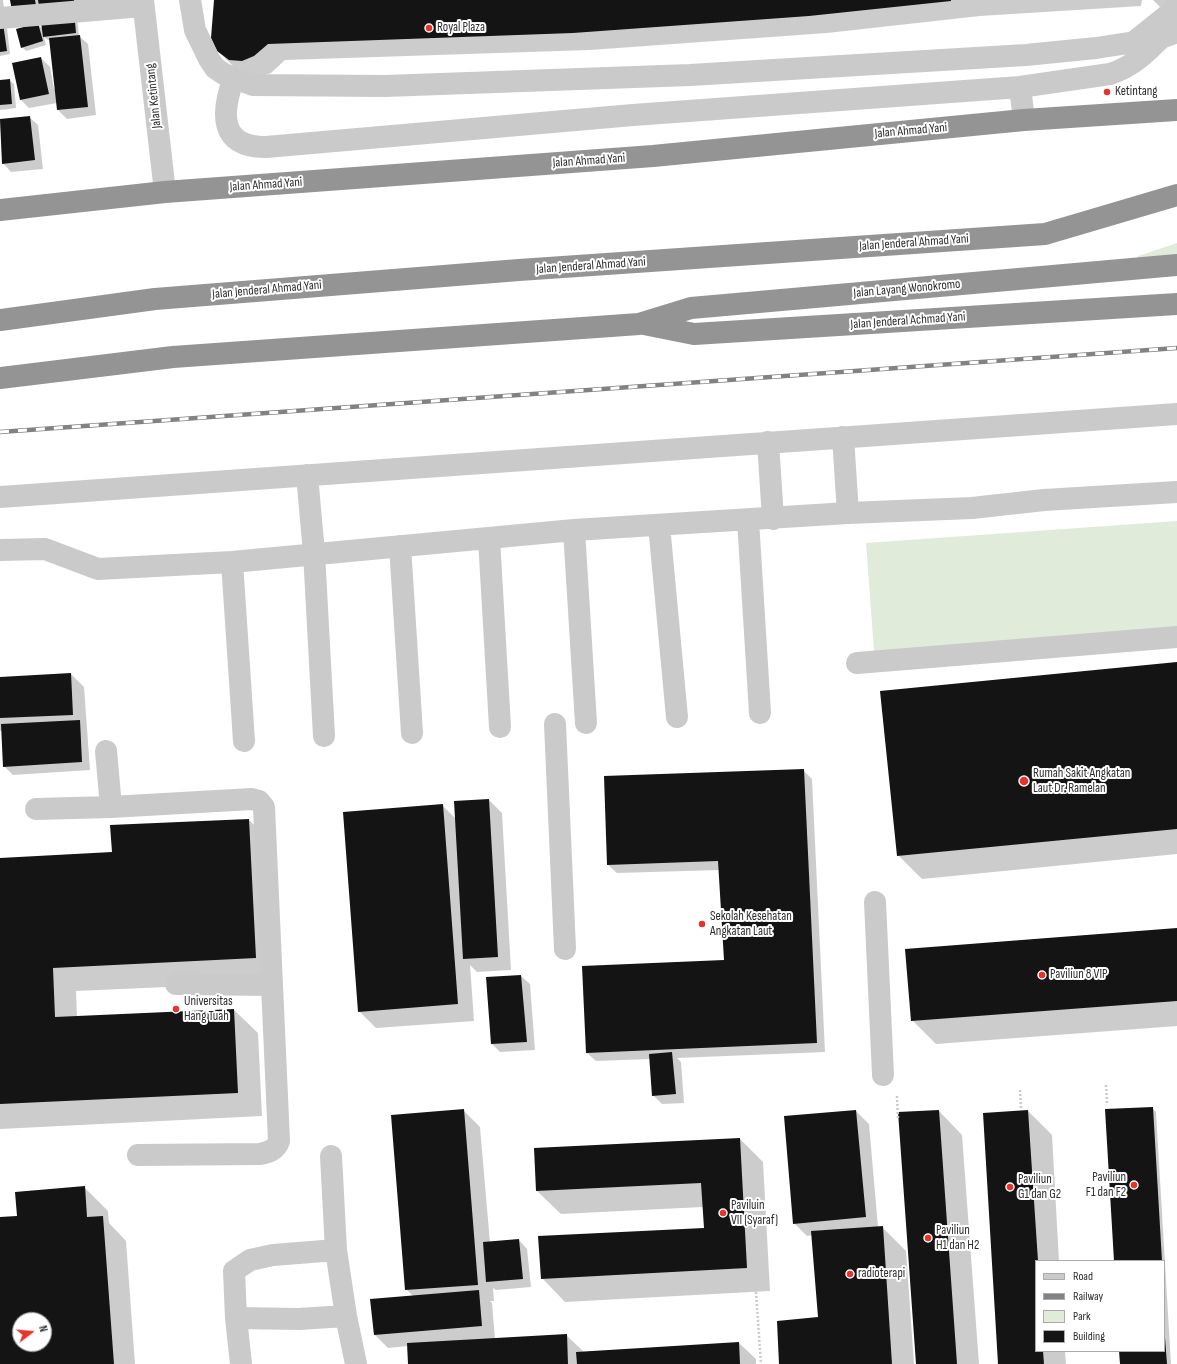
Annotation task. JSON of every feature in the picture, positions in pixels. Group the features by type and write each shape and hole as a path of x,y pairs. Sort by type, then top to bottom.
{"highway":[{"name":"Jalan Ahmad Yani","path":"0,210 165,192 653,156 1024,120 1177,110"},
{"name":"Jalan Jenderal Ahmad Yani","path":"0,320 163,298 519,270 1046,234 1177,195"},
{"name":"Jalan Layang Wonokromo","path":"639,324 691,308 1177,265"},
{"name":"Jalan Jenderal Achmad Yani","path":"639,324 694,334 1177,304"},
{"path":"0,378 173,357 639,324"}],"street":[{"path":"190,0 195,30 215,68 234,78 253,85 385,86 690,75 1026,55 1096,48 1169,35"},
{"path":"0,18 143,3"},
{"name":"Jalan Ketintang","path":"143,3 165,192"},
{"path":"1134,42 1175,9 1177,4"},
{"path":"234,78 227,96 225,115 230,134 244,145 254,147 633,115 1020,87 1110,74 1125,69 1137,62 1169,35"},
{"path":"1020,87 1024,120"},
{"path":"0,497 1177,414"},
{"path":"843,437 848,513"},
{"path":"768,442 773,518"},
{"path":"307,475 314,554 324,736"},
{"path":"0,550 45,548 98,569 232,562 574,530 848,513 972,508 1044,500 1177,492"},
{"path":"748,520 760,713"},
{"path":"659,525 677,718"},
{"path":"574,530 586,723"},
{"path":"489,539 500,727"},
{"path":"400,546 412,733"},
{"path":"232,562 244,741"},
{"path":"857,663 1177,637"},
{"path":"555,724 565,949"},
{"path":"106,751 110,807"},
{"path":"36,809 252,800 258,801 264,807 279,1141 277,1147 272,1151 260,1154 138,1155"},
{"path":"875,902 883,1074"},
{"path":"176,984 272,985"},
{"path":"331,1156 336,1250 346,1316 356,1364"},
{"path":"241,1364 236,1318 234,1271 250,1260 273,1255 336,1250"},
{"path":"236,1318 299,1319 346,1316"}],"path":[{"path":"1106,1085 1107,1104"},
{"path":"1020,1090 1020,1108"},
{"path":"897,1096 898,1118"},
{"path":"756,1292 761,1364"}],"green space":[{"path":"1177,243 1177,259 1136,260 1138,256"},
{"path":"1177,521 1177,629 874,651 866,543"}],"building":[{"path":"10,0 35,0 37,11 13,16"},
{"path":"38,0 74,0 75,9 40,13"},
{"name":"Royal Plaza","path":"214,0 951,1 809,16 573,33 268,44 254,56 242,61 229,60 217,51 211,38"},
{"path":"74,11 76,33 43,37 40,15"},
{"path":"0,23 3,23 7,51 0,52"},
{"path":"38,23 43,41 21,48 16,29"},
{"path":"80,35 88,107 57,110 49,38"},
{"path":"41,57 49,94 20,100 12,63"},
{"path":"10,79 12,104 0,105 0,80"},
{"path":"30,116 35,160 2,164 0,119"},
{"path":"1177,662 1177,829 897,856 880,691"},
{"path":"71,673 73,715 0,718 0,677"},
{"path":"80,720 82,762 3,767 1,724"},
{"path":"804,769 817,1043 586,1053 582,966 724,960 718,861 607,865 604,776"},
{"path":"489,799 498,957 463,959 454,801"},
{"path":"443,804 458,1004 358,1012 343,812"},
{"path":"249,819 256,958 53,968 55,1017 234,1009 238,1093 0,1104 0,858 112,852 110,825"},
{"name":"Paviliun 8 VIP","path":"1177,928 1177,1001 911,1021 905,949"},
{"path":"521,975 527,1042 491,1044 486,977"},
{"path":"672,1052 676,1094 652,1096 649,1054"},
{"name":"Paviliun F1 dan F2","path":"1153,1107 1162,1260 1114,1260 1105,1109"},
{"path":"464,1109 478,1285 405,1290 391,1115"},
{"path":"856,1110 866,1217 793,1224 784,1116"},
{"name":"Paviliun H1 dan H2","path":"939,1110 957,1364 916,1364 898,1112"},
{"name":"Paviliun G1 dan G2","path":"1028,1110 1038,1260 1035,1260 1035,1352 1043,1352 1044,1364 998,1364 983,1113"},
{"name":"Paviluin VII (Syaraf)","path":"740,1138 747,1268 541,1279 538,1236 704,1228 701,1183 536,1191 534,1148"},
{"path":"85,1186 87,1217 103,1216 114,1364 0,1364 0,1217 17,1216 15,1192"},
{"name":"radioterapi","path":"883,1226 892,1364 779,1364 777,1321 818,1317 811,1231"},
{"path":"519,1239 523,1279 486,1282 483,1242"},
{"path":"479,1290 482,1326 374,1335 370,1299"},
{"path":"567,1334 568,1364 408,1364 407,1343"},
{"path":"1165,1337 1167,1364 1120,1364 1119,1352 1165,1352"},
{"path":"739,1342 740,1364 577,1364 576,1352"}],"railway":[{"path":"0,432 1177,348"}],"place":[{"name":"Royal Plaza","path":"429,28"},
{"name":"Ketintang","path":"1107,92"},
{"name":"Rumah Sakit Angkatan Laut Dr. Ramelan","path":"1024,781"},
{"name":"Sekolah Kesehatan Angkatan Laut","path":"702,924"},
{"name":"Paviliun 8 VIP","path":"1042,975"},
{"name":"Universitas Hang Tuah","path":"176,1009"},
{"name":"Paviliun F1 dan F2","path":"1134,1185"},
{"name":"Paviliun G1 dan G2","path":"1010,1187"},
{"name":"Paviluin VII (Syaraf)","path":"723,1213"},
{"name":"Paviliun H1 dan H2","path":"928,1238"},
{"name":"radioterapi","path":"850,1274"}]}
